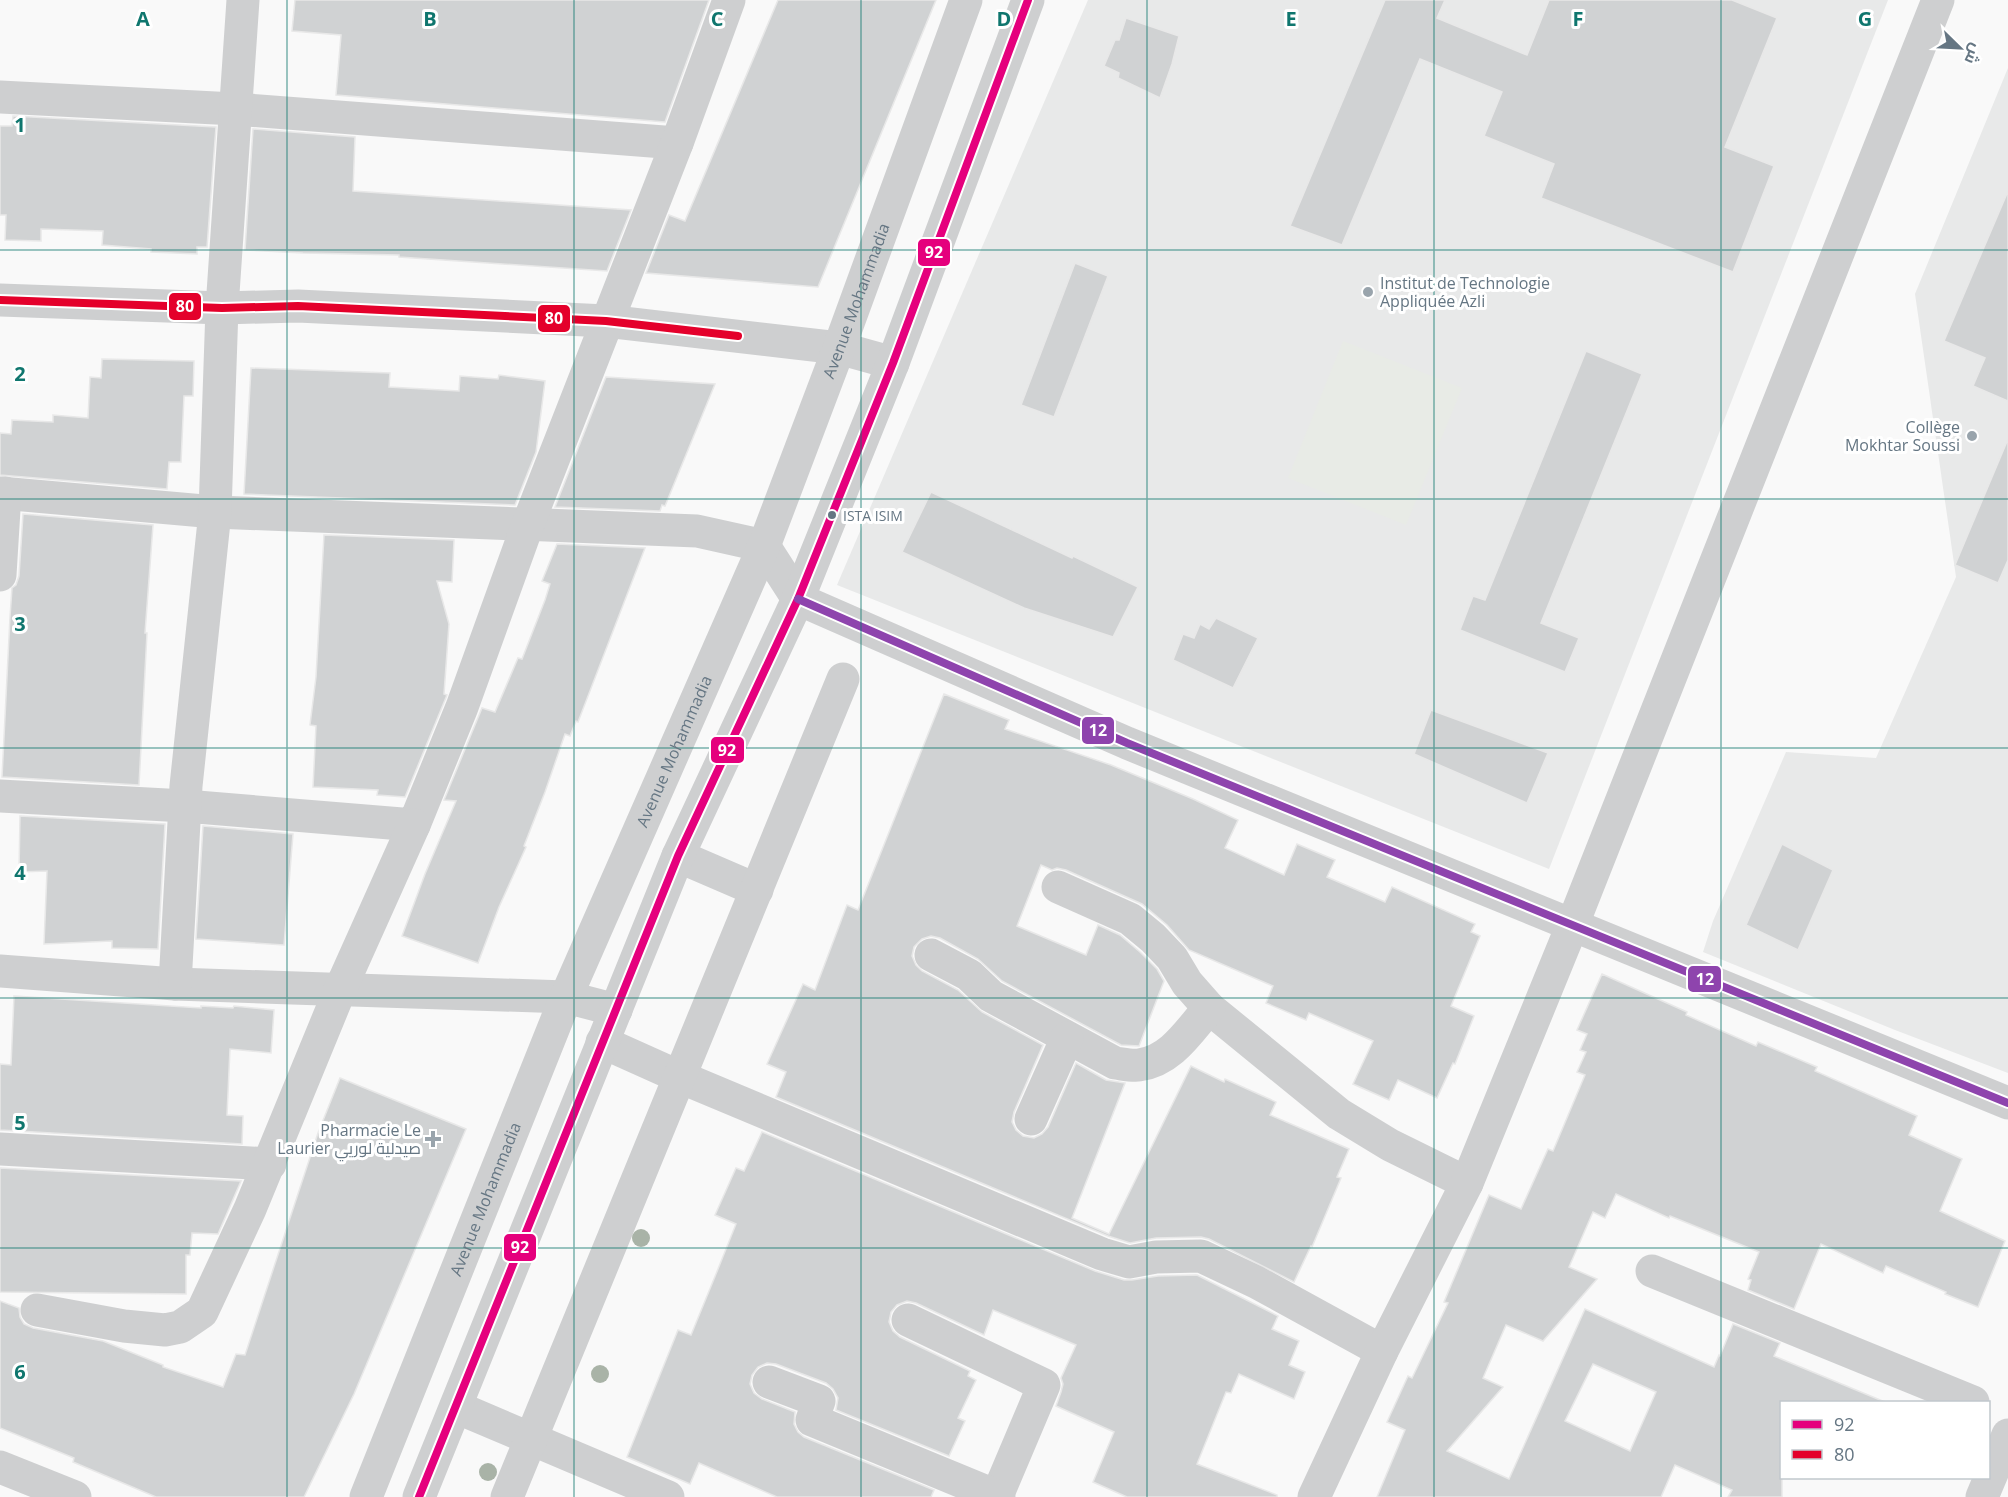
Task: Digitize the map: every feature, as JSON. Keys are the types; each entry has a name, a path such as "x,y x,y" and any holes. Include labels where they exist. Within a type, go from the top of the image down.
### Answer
{"street":[{"path":"175,984 185,806 216,512 222,308 243,0"},
{"path":"37,1310 124,1326 165,1330 180,1327 202,1312 270,1164 340,990 414,825 462,707 528,524 677,143 729,0"},
{"name":"Avenue Mohammadia","path":"366,1497 566,997 764,546 966,0"},
{"path":"419,1497 678,856 798,599 893,363 1028,0"},
{"path":"1314,1497 1382,1351 1467,1183 1572,926 1938,0"},
{"path":"0,97 235,109 677,143"},
{"path":"0,300 222,308 298,306 606,321 839,348 893,363"},
{"path":"0,575 2,493 216,512 697,531 764,546 798,599 1127,743 2008,1103"},
{"path":"507,1497 843,680"},
{"path":"0,796 185,806 414,825"},
{"path":"678,856 757,890"},
{"path":"1058,887 1130,919 1145,931 1172,958 1187,983 1209,1008 1338,1114 1390,1145 1467,1183"},
{"path":"931,955 969,975 991,996 1115,1063 1137,1066 1155,1062 1174,1049 1209,1008"},
{"path":"0,971 175,984 566,997 616,1010"},
{"path":"1031,1119 1067,1038"},
{"path":"602,1042 1102,1254 1129,1262 1156,1257 1201,1256 1256,1282 1382,1351"},
{"path":"0,1149 270,1164"},
{"path":"1652,1271 1971,1401"},
{"path":"769,1382 819,1401 812,1420 998,1497 1044,1385 908,1320"},
{"path":"456,1407 668,1497"},
{"path":"1990,1409 2008,1417"},
{"path":"1990,1478 2008,1435"},
{"path":"0,1467 75,1497"},
{"path":"1982,1497 1990,1479"}],"shaded area":[{"name":"Institut de Technologie Appliquée Azli","path":"1088,0 1888,0 1549,869 837,585"},
{"name":"Collège Mokhtar Soussi","path":"2008,68 2008,1073 1703,952 1713,921 1786,752 1876,758 1956,577 1915,294"},
{"path":"1343,341 1462,388 1406,525 1288,478"}],"building":[{"path":"295,0 709,0 665,122 336,95 341,35 292,31"},
{"path":"778,0 936,0 818,287 646,273 669,215 685,221"},
{"path":"1385,0 1445,0 1437,18 1527,55 1549,0 1732,0 1777,18 1725,147 1774,166 1733,272 1541,198 1554,164 1484,136 1502,92 1420,59 1342,245 1290,226"},
{"path":"1126,18 1179,36 1160,98 1118,78 1119,73 1104,66 1115,40 1119,40"},
{"path":"13,116 216,127 207,247 197,247 197,254 151,252 151,249 102,245 103,231 41,229 41,241 5,240 6,215 0,215 0,126 12,126"},
{"path":"253,129 355,137 353,191 631,210 607,271 399,257 399,255 245,250"},
{"path":"2008,191 2008,401 1973,386 1985,358 1944,341"},
{"path":"1075,263 1108,276 1054,417 1021,405"},
{"path":"1586,351 1642,374 1541,623 1579,638 1565,672 1460,630 1473,596 1485,600"},
{"path":"102,359 194,361 193,396 184,396 181,462 169,462 167,489 0,475 0,433 11,434 12,420 53,422 53,415 88,418 90,377 101,378"},
{"path":"251,368 390,373 389,387 459,391 460,376 498,379 499,375 545,381 536,452 515,505 244,494"},
{"path":"606,377 715,384 665,506 662,505 660,511 555,507"},
{"path":"2008,439 2008,560 1998,583 1955,565"},
{"path":"931,492 1138,587 1113,637 1024,608 902,552"},
{"path":"23,514 153,525 145,633 147,633 139,785 2,777 12,588 16,585 19,576"},
{"path":"324,535 454,540 452,582 437,581 449,624 444,694 447,695 405,797 377,795 378,790 313,787 316,726 310,725 316,677"},
{"path":"557,544 645,548 578,722 576,721 570,736 565,734 524,846 526,847 499,907 478,963 402,936 456,801 444,800 482,708 495,712 518,658 522,659 550,584 542,581"},
{"path":"1216,618 1258,638 1233,688 1173,660 1183,634 1194,638 1200,624 1209,629"},
{"path":"944,694 1009,720 1005,729 1111,765 1238,820 1225,848 1284,875 1297,844 1335,860 1327,877 1385,902 1392,887 1475,924 1471,932 1480,936 1451,1006 1474,1016 1455,1064 1453,1063 1437,1098 1398,1080 1389,1100 1353,1084 1373,1041 1309,1013 1306,1020 1266,1003 1273,986 1189,950 1167,925 1142,904 1066,870 1057,868 1052,870 1041,865 1017,926 1086,955 1098,925 1120,935 1140,952 1157,969 1164,981 1139,1046 1121,1045 1002,981 978,959 940,938 931,936 922,939 914,947 912,956 922,971 958,990 982,1012 1043,1045 1014,1112 1012,1122 1023,1136 1034,1138 1048,1127 1076,1063 1106,1080 1125,1083 1072,1218 1109,1234 1191,1066 1224,1082 1225,1079 1276,1102 1270,1115 1349,1149 1337,1177 1341,1178 1312,1247 1294,1282 1201,1237 1156,1238 1130,1243 1108,1236 776,1097 786,1072 767,1064 803,984 815,990 847,905 858,910"},
{"path":"1431,710 1548,753 1527,803 1414,754"},
{"path":"20,816 165,824 158,949 112,948 112,941 44,944 47,871 19,872"},
{"path":"203,826 293,834 284,945 196,939"},
{"path":"1782,844 1833,870 1798,950 1746,925"},
{"path":"1602,974 1756,1046 1758,1042 1817,1067 1815,1071 1917,1116 1909,1135 1962,1159 1940,1211 2005,1241 1978,1307 1886,1266 1883,1273 1821,1244 1794,1309 1748,1290 1751,1280 1748,1279 1759,1252 1670,1216 1669,1218 1616,1194 1605,1218 1593,1212 1569,1267 1597,1279 1543,1341 1506,1325 1483,1378 1503,1387 1447,1451 1509,1479 1585,1309 1714,1367 1733,1324 1780,1343 1774,1356 1883,1401 1780,1401 1782,1497 1728,1497 1732,1490 1675,1465 1661,1497 1377,1497 1405,1430 1387,1422 1408,1376 1412,1378 1448,1303 1444,1302 1489,1195 1521,1209 1548,1149 1553,1151 1585,1075 1577,1072 1586,1052 1580,1050 1587,1034 1577,1030","holes":["1593,1364 1656,1392 1630,1451 1565,1421"]},
{"path":"14,996 201,1008 201,1006 233,1008 234,1006 274,1010 271,1053 230,1049 227,1115 243,1116 242,1144 0,1130 0,1064 11,1065"},
{"path":"340,1078 466,1129 354,1394 304,1497 156,1497 73,1462 74,1458 0,1428 0,1301 19,1308 24,1324 33,1328 103,1341 163,1365 163,1367 223,1387 236,1354 245,1355 318,1133"},
{"path":"762,1132 1095,1271 1124,1280 1197,1275 1278,1316 1272,1329 1299,1341 1289,1365 1305,1372 1294,1399 1239,1374 1231,1393 1226,1392 1197,1464 1277,1495 1277,1497 1127,1497 1093,1482 1114,1432 1056,1406 1063,1384 1061,1378 1076,1345 993,1310 984,1335 916,1303 907,1301 897,1305 891,1312 889,1322 893,1331 900,1337 970,1371 968,1376 976,1380 958,1418 965,1421 949,1456 836,1410 838,1398 826,1383 776,1364 767,1363 758,1367 752,1375 750,1384 754,1393 762,1399 795,1412 794,1424 804,1437 934,1490 931,1497 777,1497 699,1463 690,1484 627,1457 678,1330 691,1335 736,1224 715,1215 736,1168 744,1171"},
{"path":"0,1168 241,1181 218,1234 192,1233 190,1255 186,1255 186,1294 0,1292"}],"transit line":[{"name":"92","path":"419,1497 678,856 798,599 893,363 1028,0"},
{"name":"80","path":"0,300 222,308 298,306 606,321 738,336"},
{"name":"12","path":"798,599 1127,743 2008,1103"}],"place":[{"name":"Institut de Technologie Appliquée Azli","path":"1368,292"},
{"name":"Collège Mokhtar Soussi","path":"1972,436"},
{"name":"ISTA ISIM","path":"832,515"},
{"name":"Pharmacie Le Laurier صيدلية لوريي","path":"433,1139"}]}
